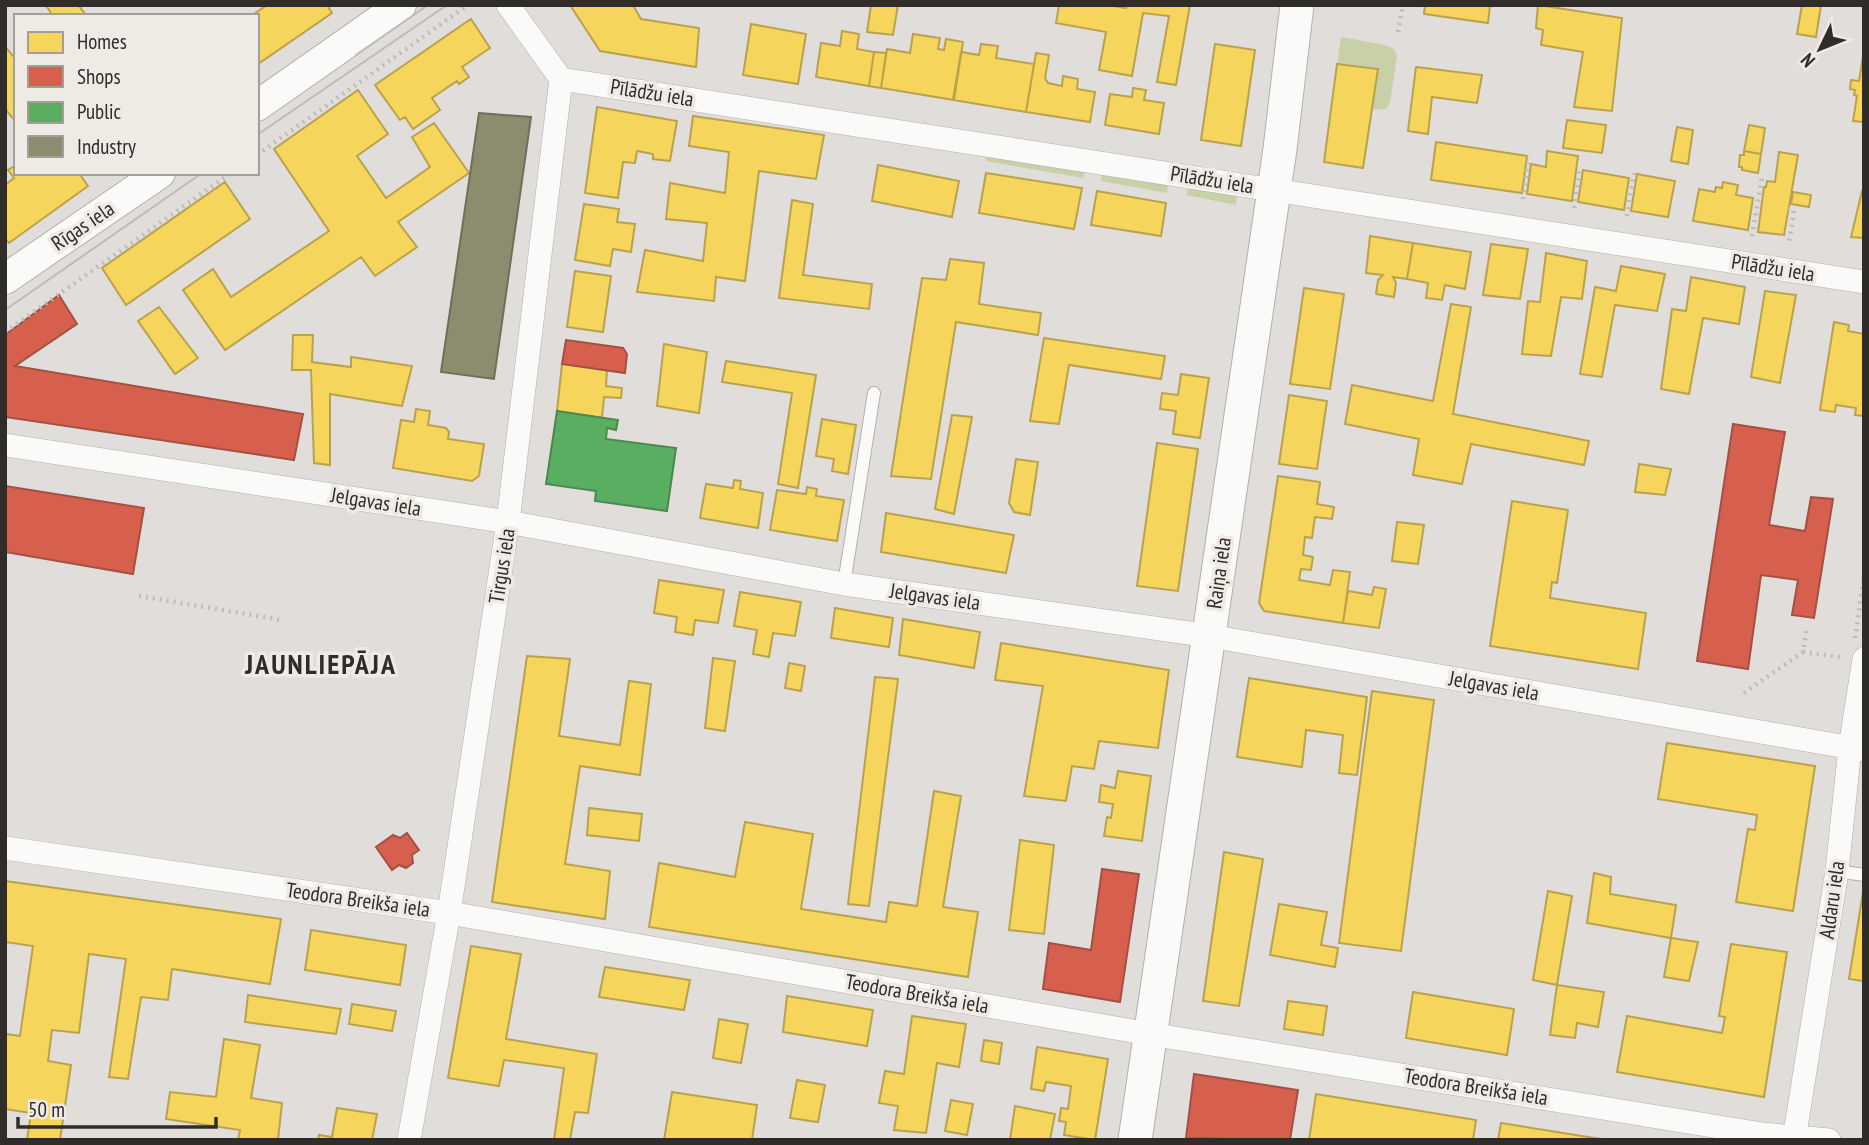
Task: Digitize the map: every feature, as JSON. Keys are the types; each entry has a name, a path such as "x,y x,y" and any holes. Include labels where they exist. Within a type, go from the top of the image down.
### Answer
{"main road":[{"name":"Raiņa iela","path":"1135,1140 1280,149 1297,5"}],"street":[{"path":"259,105 401,5"},
{"path":"508,5 561,79"},
{"name":"Pīlādžu iela","path":"561,79 1864,282"},
{"name":"Tirgus iela","path":"409,1140 449,914 508,522 561,79"},
{"name":"Rīgas iela","path":"5,279 157,175"},
{"name":"Jelgavas iela","path":"5,445 508,522 845,584 1210,636 1857,748"},
{"name":"Aldaru iela","path":"1795,1138 1857,748 1858,658"},
{"name":"Teodora Breikša iela","path":"5,848 449,914 1150,1034 1762,1134 1829,1140"}],"lane":[{"path":"845,584 874,393"},
{"path":"1837,872 1864,875"}],"path":[{"path":"259,154 468,5"},
{"path":"1398,32 1403,5"},
{"path":"1523,199 1530,157"},
{"path":"1574,208 1580,169"},
{"path":"1627,216 1634,173"},
{"path":"5,332 228,175"},
{"path":"1752,236 1762,177"},
{"path":"1788,209 1794,210 1790,242"},
{"path":"139,596 282,620"},
{"path":"1803,652 1807,628"},
{"path":"1744,693 1803,652 1858,658"}],"green space":[{"path":"1341,37 1394,49 1397,55 1390,103 1386,109 1370,110 1377,69 1337,64"},
{"path":"987,152 1085,170 1083,178 986,161"},
{"path":"1102,171 1168,183 1167,193 1101,181"},
{"path":"1188,185 1237,194 1236,205 1187,195"}],"building: Homes":[{"path":"78,5 85,14 52,14 47,7"},
{"path":"262,5 327,5 332,13 259,63 259,14 254,14 264,7"},
{"path":"570,5 633,5 641,19 699,28 696,67 600,51"},
{"path":"871,5 898,5 893,35 867,32"},
{"path":"1059,5 1108,5 1126,8 1127,5 1190,5 1176,85 1157,82 1169,16 1143,13 1132,76 1099,70 1106,32 1056,23"},
{"path":"1425,5 1490,5 1488,23 1424,14"},
{"path":"1538,5 1622,18 1612,111 1574,107 1583,52 1541,45 1543,30 1536,28"},
{"path":"1802,5 1821,5 1816,37 1797,34"},
{"path":"471,19 490,48 462,67 469,77 459,84 457,81 432,98 440,110 413,129 405,117 400,120 375,85"},
{"path":"751,24 806,34 798,84 743,75"},
{"path":"842,31 859,34 857,49 874,52 869,86 816,77 821,43 840,46"},
{"path":"913,34 940,38 938,49 944,50 946,39 963,42 954,100 881,88 887,49 910,53"},
{"path":"981,44 998,46 996,58 1034,64 1026,112 953,100 961,52 979,55"},
{"path":"1215,44 1255,50 1241,146 1201,140"},
{"path":"5,46 14,57 14,120 5,109"},
{"path":"1864,50 1864,122 1853,121 1857,96 1854,95 1855,90 1850,89 1851,80 1859,81"},
{"path":"874,52 886,53 881,88 869,86"},
{"path":"1036,53 1049,55 1045,78 1048,83 1062,86 1063,76 1078,79 1077,89 1095,92 1090,122 1026,112"},
{"path":"1337,64 1378,69 1363,168 1324,162"},
{"path":"1416,67 1482,75 1477,103 1432,97 1428,134 1408,131"},
{"path":"1133,88 1146,90 1144,100 1164,103 1159,134 1105,125 1110,94 1132,97"},
{"path":"358,90 388,134 357,156 386,198 430,167 412,137 434,123 469,173 398,222 417,247 375,276 361,257 225,350 183,290 213,269 231,297 329,231 274,149"},
{"path":"597,107 677,121 670,161 653,159 653,154 637,151 635,163 623,162 618,198 585,193"},
{"path":"693,116 824,135 816,179 759,171 745,281 716,277 714,301 637,292 645,250 703,261 707,223 666,219 670,183 725,193 729,152 689,146"},
{"path":"1567,120 1606,125 1602,153 1563,148"},
{"path":"1749,125 1765,128 1761,154 1744,151"},
{"path":"1677,127 1693,130 1688,164 1671,161"},
{"path":"1436,142 1527,156 1522,193 1431,180"},
{"path":"1547,151 1578,156 1572,201 1527,194 1531,164 1546,167"},
{"path":"1744,151 1761,154 1758,173 1739,167 1740,155 1744,155"},
{"path":"1779,152 1798,155 1784,235 1758,232 1764,187 1767,181 1775,182"},
{"path":"878,165 959,181 952,217 872,201"},
{"path":"14,166 14,175 80,175 88,186 9,243 5,238 5,185 14,178 8,170"},
{"path":"1583,170 1629,178 1624,210 1578,202"},
{"path":"986,173 1082,188 1074,229 979,213"},
{"path":"1637,174 1675,181 1668,217 1631,211"},
{"path":"225,182 250,219 126,305 102,268"},
{"path":"1723,182 1738,185 1736,195 1753,198 1748,230 1693,221 1699,189 1715,192 1716,187 1722,188"},
{"path":"1097,191 1166,203 1161,236 1091,225"},
{"path":"1862,191 1864,238 1851,237"},
{"path":"1793,192 1811,195 1809,207 1791,204"},
{"path":"792,200 813,204 803,275 872,284 869,309 779,298"},
{"path":"584,204 619,209 617,222 635,224 631,252 613,249 610,266 575,260"},
{"path":"1370,236 1413,243 1407,279 1393,277 1396,283 1394,297 1376,294 1378,280 1383,275 1366,273"},
{"path":"1413,243 1471,252 1465,289 1445,285 1442,300 1426,298 1428,283 1407,279"},
{"path":"1491,244 1528,249 1520,299 1483,295"},
{"path":"1546,253 1587,261 1582,299 1561,297 1551,356 1522,354 1528,301 1540,302"},
{"path":"950,259 984,263 979,304 1041,313 1038,335 956,322 931,479 891,476 922,278 946,280"},
{"path":"1621,266 1665,274 1657,311 1615,305 1602,377 1580,374 1595,287 1616,291"},
{"path":"575,271 611,276 603,332 567,327"},
{"path":"1691,277 1745,287 1739,324 1703,318 1689,394 1661,389 1672,309 1686,311"},
{"path":"1304,288 1344,294 1330,389 1290,384"},
{"path":"1765,291 1796,295 1780,383 1751,377"},
{"path":"1451,304 1471,307 1453,414 1589,441 1584,465 1471,444 1462,484 1413,475 1419,439 1345,424 1352,385 1433,401"},
{"path":"159,307 198,358 175,374 138,321"},
{"path":"1834,322 1849,325 1848,331 1864,334 1864,416 1855,415 1856,408 1836,405 1835,412 1820,410"},
{"path":"293,335 313,335 312,362 351,367 351,357 412,366 402,406 330,394 330,465 314,463 311,370 292,370"},
{"path":"1044,338 1165,356 1161,379 1069,365 1059,424 1030,421"},
{"path":"664,344 707,352 699,413 657,406"},
{"path":"726,361 816,375 798,488 778,484 792,393 722,382"},
{"path":"562,364 607,370 606,386 622,388 621,398 604,397 602,418 557,411"},
{"path":"1181,374 1209,378 1200,438 1173,434 1176,411 1160,409 1162,393 1178,395"},
{"path":"1289,395 1327,401 1317,469 1279,464"},
{"path":"416,409 430,411 428,425 446,428 449,432 448,439 484,444 479,476 472,481 393,468 401,420 414,422"},
{"path":"952,415 972,417 954,514 935,509"},
{"path":"822,419 856,425 848,474 832,471 834,459 816,456"},
{"path":"1157,443 1198,449 1178,591 1137,586"},
{"path":"1016,459 1038,462 1030,515 1014,512 1009,503"},
{"path":"1639,464 1671,469 1665,495 1635,492"},
{"path":"1278,476 1320,482 1317,504 1334,507 1332,519 1315,517 1312,538 1305,537 1303,555 1313,557 1311,570 1301,569 1299,580 1330,585 1333,570 1350,572 1343,623 1264,611 1259,603"},
{"path":"734,480 741,481 740,489 763,493 758,528 700,518 706,484 733,488"},
{"path":"807,487 817,489 816,496 844,500 837,541 770,530 777,490 806,494"},
{"path":"1512,501 1568,510 1557,583 1552,582 1550,598 1646,613 1638,669 1490,646"},
{"path":"886,513 1014,535 1006,573 881,552"},
{"path":"1397,522 1424,525 1418,564 1392,561"},
{"path":"659,580 724,590 718,623 695,620 693,635 675,632 677,617 654,613"},
{"path":"1374,587 1386,589 1379,628 1343,623 1348,591 1372,595"},
{"path":"740,592 801,602 795,636 773,633 769,657 753,654 757,630 734,626"},
{"path":"835,608 893,618 889,647 831,638"},
{"path":"903,619 980,632 974,668 899,655"},
{"path":"1001,643 1169,670 1158,748 1099,741 1094,769 1072,766 1066,801 1024,796 1043,686 995,680"},
{"path":"527,656 570,659 559,736 620,745 629,681 651,684 640,775 580,766 565,864 610,871 605,919 492,902"},
{"path":"713,658 735,661 725,731 705,728"},
{"path":"789,663 805,666 801,691 785,688"},
{"path":"875,677 898,679 869,906 848,904"},
{"path":"1249,678 1367,697 1357,775 1339,773 1343,735 1306,730 1302,767 1237,757"},
{"path":"1372,691 1434,700 1401,951 1339,943"},
{"path":"1667,743 1815,766 1793,911 1736,902 1748,829 1755,830 1757,815 1658,799"},
{"path":"1118,771 1151,776 1142,841 1104,836 1107,817 1111,818 1113,804 1099,802 1101,785 1115,788"},
{"path":"934,791 961,796 943,907 978,912 968,977 649,927 659,863 735,877 745,822 813,834 801,909 886,922 889,902 917,906"},
{"path":"589,808 642,814 639,841 587,835"},
{"path":"1020,840 1054,845 1044,934 1009,930"},
{"path":"1224,852 1263,859 1239,1006 1203,1001"},
{"path":"1594,873 1611,877 1610,894 1676,905 1671,938 1587,923"},
{"path":"5,881 281,919 270,984 172,969 168,1000 141,997 128,1079 109,1077 126,959 89,954 79,1033 52,1030 48,1061 71,1065 60,1140 27,1140 31,1113 5,1109 5,1034 20,1036 33,946 5,942"},
{"path":"1548,891 1572,896 1557,985 1533,980"},
{"path":"1864,892 1863,981 1849,979"},
{"path":"1279,904 1327,912 1321,945 1338,948 1335,967 1270,955"},
{"path":"311,930 406,945 400,985 305,970"},
{"path":"1671,938 1698,942 1689,981 1664,977"},
{"path":"1731,944 1787,952 1764,1097 1617,1072 1627,1016 1722,1033 1725,1017 1719,1016"},
{"path":"471,946 521,954 506,1039 597,1054 588,1113 575,1112 570,1140 554,1140 564,1068 504,1060 499,1086 448,1078"},
{"path":"605,967 690,980 684,1010 599,997"},
{"path":"1557,985 1604,992 1598,1027 1577,1023 1575,1038 1550,1035"},
{"path":"1413,992 1514,1009 1507,1055 1406,1038"},
{"path":"248,995 341,1009 336,1034 245,1022"},
{"path":"787,996 873,1010 867,1046 783,1032"},
{"path":"1288,1001 1327,1006 1323,1035 1284,1029"},
{"path":"352,1004 396,1011 392,1031 349,1024"},
{"path":"912,1016 966,1024 959,1067 937,1063 926,1133 894,1130 898,1106 879,1103 885,1071 904,1074"},
{"path":"719,1019 748,1024 741,1063 713,1058"},
{"path":"224,1039 260,1045 251,1098 282,1103 278,1140 238,1140 240,1130 166,1119 170,1092 216,1097"},
{"path":"984,1040 1002,1043 999,1064 981,1061"},
{"path":"1037,1047 1108,1059 1095,1140 1064,1135 1066,1122 1059,1121 1061,1108 1068,1109 1071,1086 1046,1082 1044,1091 1031,1089"},
{"path":"797,1080 825,1085 818,1122 790,1118"},
{"path":"672,1092 757,1105 752,1140 664,1140"},
{"path":"1316,1094 1476,1120 1473,1140 1309,1140"},
{"path":"951,1100 973,1104 967,1135 945,1131"},
{"path":"1015,1106 1055,1114 1050,1140 1010,1140"},
{"path":"337,1108 377,1114 372,1140 318,1140 319,1135 332,1137"},
{"path":"1501,1123 1607,1140 1498,1140"}],"building: Shops":[{"path":"59,295 77,324 15,366 303,414 294,460 5,417 5,335"},
{"path":"566,340 623,348 627,354 625,373 562,364"},
{"path":"1733,424 1785,432 1769,525 1805,531 1811,497 1833,499 1814,618 1792,615 1798,580 1761,575 1748,669 1697,661"},
{"path":"5,486 144,508 133,574 5,552"},
{"path":"407,833 419,850 412,855 413,863 406,868 399,865 392,870 376,847 393,835 400,838"},
{"path":"1102,869 1139,874 1120,1002 1043,989 1049,943 1091,950"},
{"path":"1194,1074 1298,1090 1290,1140 1186,1138"}],"building: Public":[{"path":"557,411 618,420 616,430 607,428 606,439 676,448 667,511 595,501 596,491 546,484"}],"building: Industry":[{"path":"479,113 531,117 494,379 441,372"}],"tram line":[{"path":"356,55 428,5"},
{"path":"259,134 447,5"},
{"path":"5,310 199,175"}],"district":[{"name":"JAUNLIEPĀJA","path":"321,664"}]}
